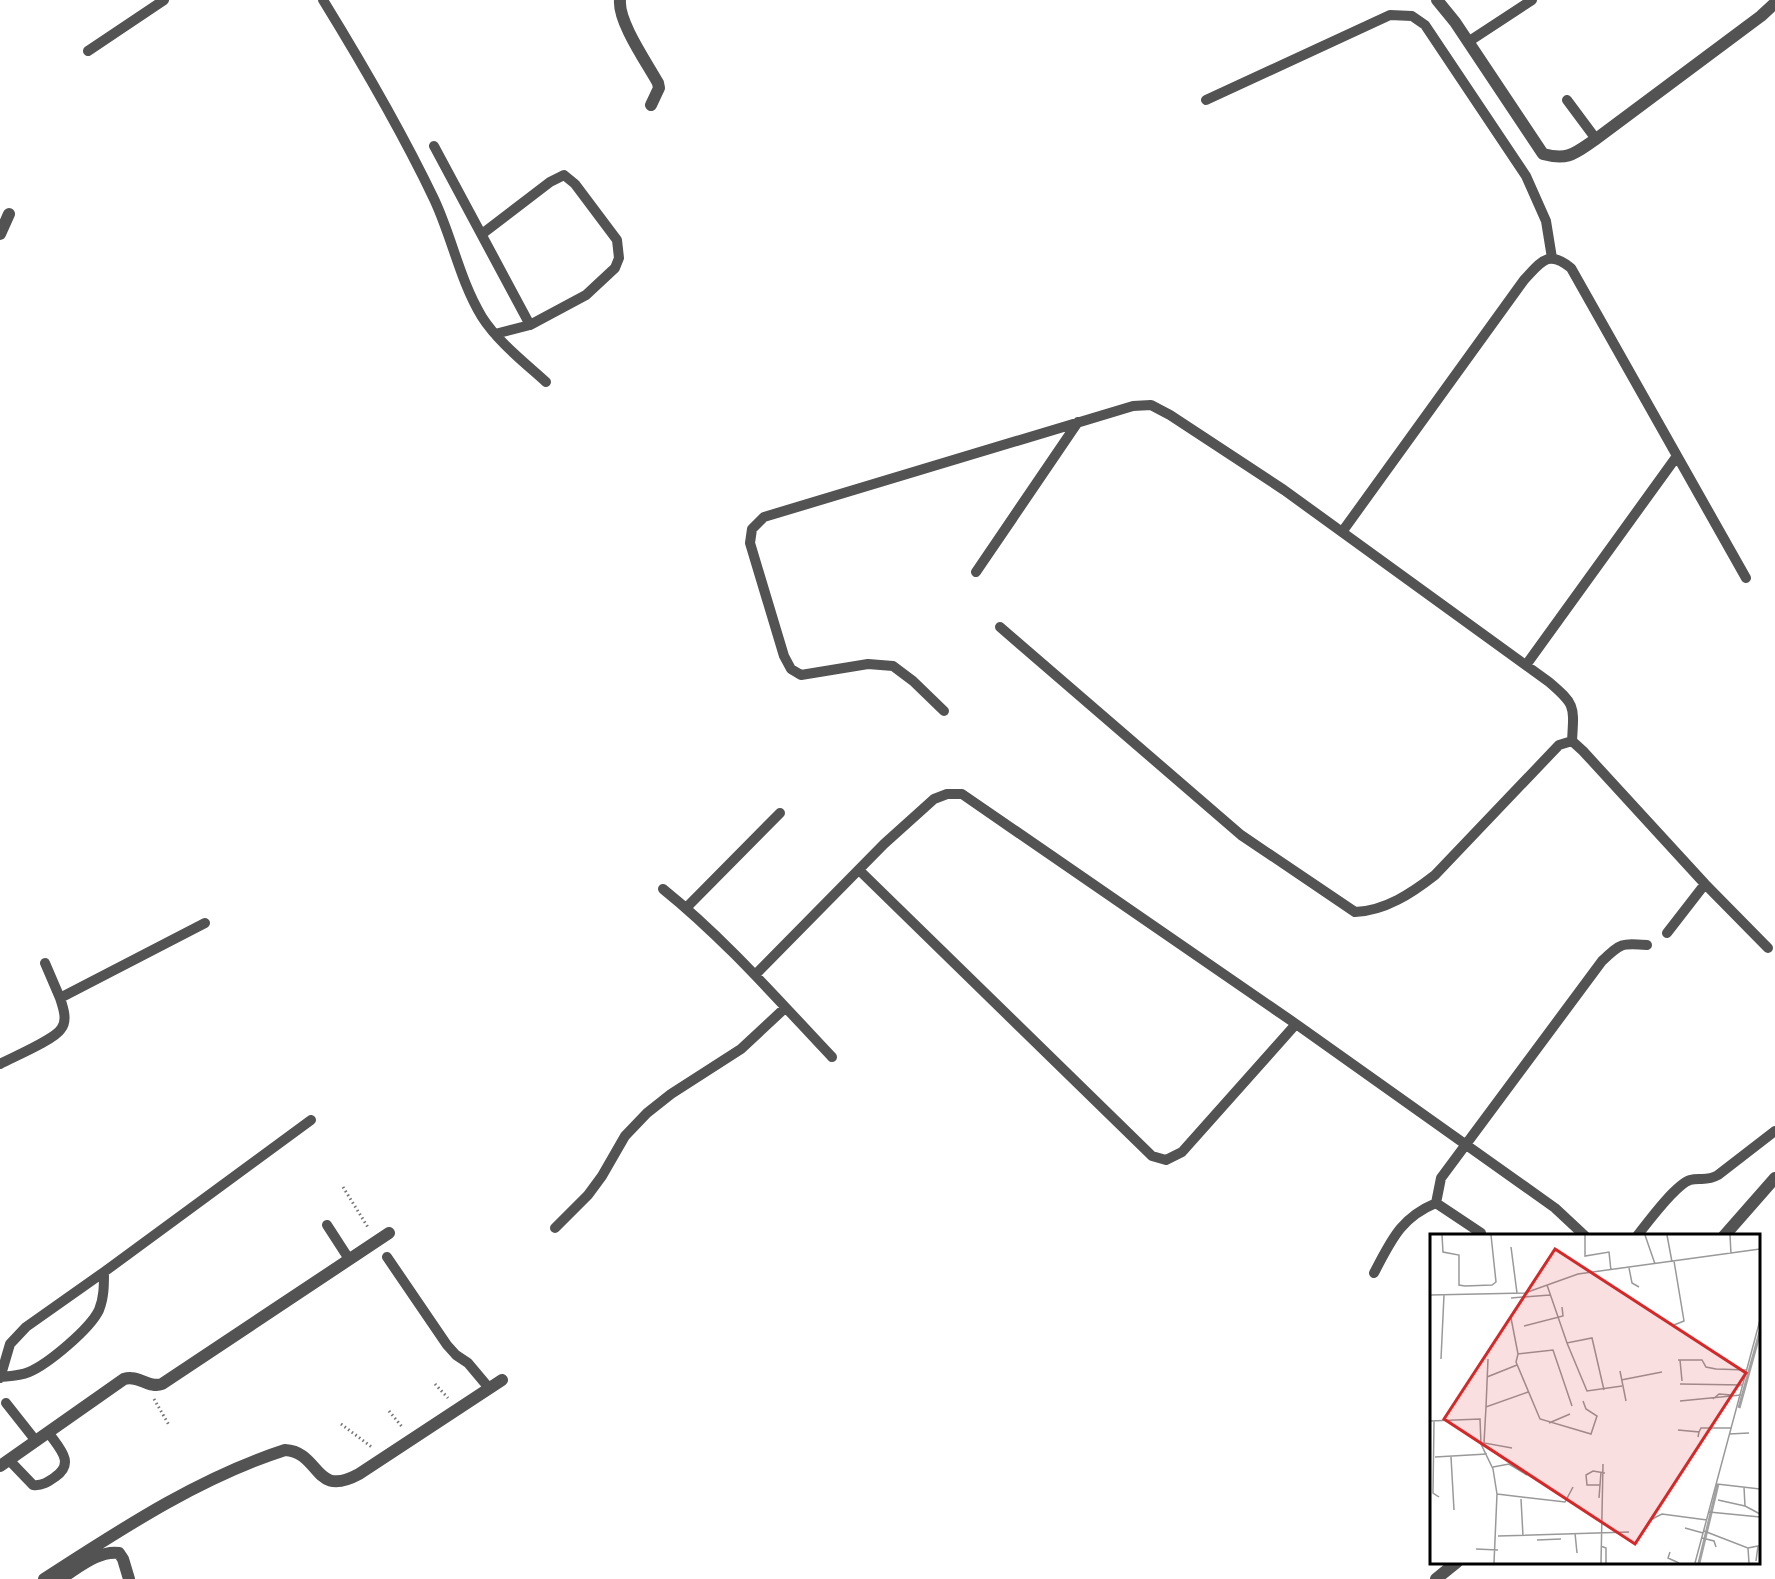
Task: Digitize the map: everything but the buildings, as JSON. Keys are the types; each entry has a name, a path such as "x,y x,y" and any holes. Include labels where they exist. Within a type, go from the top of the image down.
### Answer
{"street":[{"path":"620,0 619,7 627,26 658,83 659,88 651,105"},
{"path":"1437,0 1543,154 1560,158 1575,153 1596,139 1752,23 1775,3"},
{"path":"0,234 9,214"},
{"path":"1726,1234 1775,1178"},
{"path":"4,1463 124,1380 133,1377 156,1386 162,1384 389,1233"},
{"path":"44,1579 133,1522 210,1480 278,1452 285,1450 296,1452 326,1479 334,1483 352,1478 502,1380"},
{"path":"60,1579 96,1557 112,1552 119,1553 123,1559 129,1579"},
{"path":"1436,1579 1456,1564"}],"lane":[{"path":"88,51 165,0"},
{"path":"323,0 368,73 401,133 435,202 472,297 482,316 495,334 546,382"},
{"path":"1468,42 1532,0"},
{"path":"1206,100 1390,15 1412,16 1425,26 1526,176 1546,221 1552,258"},
{"path":"1567,100 1596,139"},
{"path":"434,146 530,325"},
{"path":"482,234 550,182 564,175 575,184 617,240 619,258 615,267 586,295 530,325 495,334"},
{"path":"1342,532 1524,280 1543,260 1561,259 1571,268 1746,578"},
{"path":"944,711 913,681 893,666 868,664 801,675 791,669 784,656 750,543 752,529 765,517 1078,422 1133,406 1150,405 1170,415 1255,471 1566,696 1574,711 1572,741"},
{"path":"976,572 1078,422"},
{"path":"1526,665 1677,456"},
{"path":"1000,627 1241,835 1355,912 1371,912 1416,890 1435,874 1559,745 1572,741"},
{"path":"1572,741 1584,751 1705,884 1768,948"},
{"path":"755,975 859,870 934,799 947,794 962,794 1296,1024 1555,1208 1583,1234"},
{"path":"686,908 780,813"},
{"path":"859,870 1152,1156 1166,1160 1182,1152 1296,1024"},
{"path":"1667,933 1705,884"},
{"path":"663,889 686,908 755,975 832,1057"},
{"path":"60,998 205,923"},
{"path":"1436,1203 1441,1178 1602,962 1624,943 1647,945"},
{"path":"0,1064 62,1029 65,1017 60,998 45,963"},
{"path":"555,1228 588,1195 625,1136 647,1113 671,1094 741,1049 785,1008"},
{"path":"104,1272 103,1296 98,1311 86,1329 32,1371 20,1376 0,1378 10,1344 17,1335 310,1120"},
{"path":"1639,1234 1679,1188 1691,1180 1709,1180 1718,1175 1775,1131"},
{"path":"1436,1203 1480,1233"},
{"path":"1374,1273 1397,1231 1421,1209 1436,1203"},
{"path":"327,1225 349,1259"},
{"path":"387,1257 447,1345 489,1388"},
{"path":"6,1403 36,1441"},
{"path":"4,1463 33,1485 39,1486 54,1478 66,1467 66,1460 48,1432"}],"path":[{"path":"343,1187 377,1240"},
{"path":"144,1381 169,1425"},
{"path":"435,1384 458,1408"},
{"path":"389,1411 412,1438"},
{"path":"341,1424 384,1457"}]}
